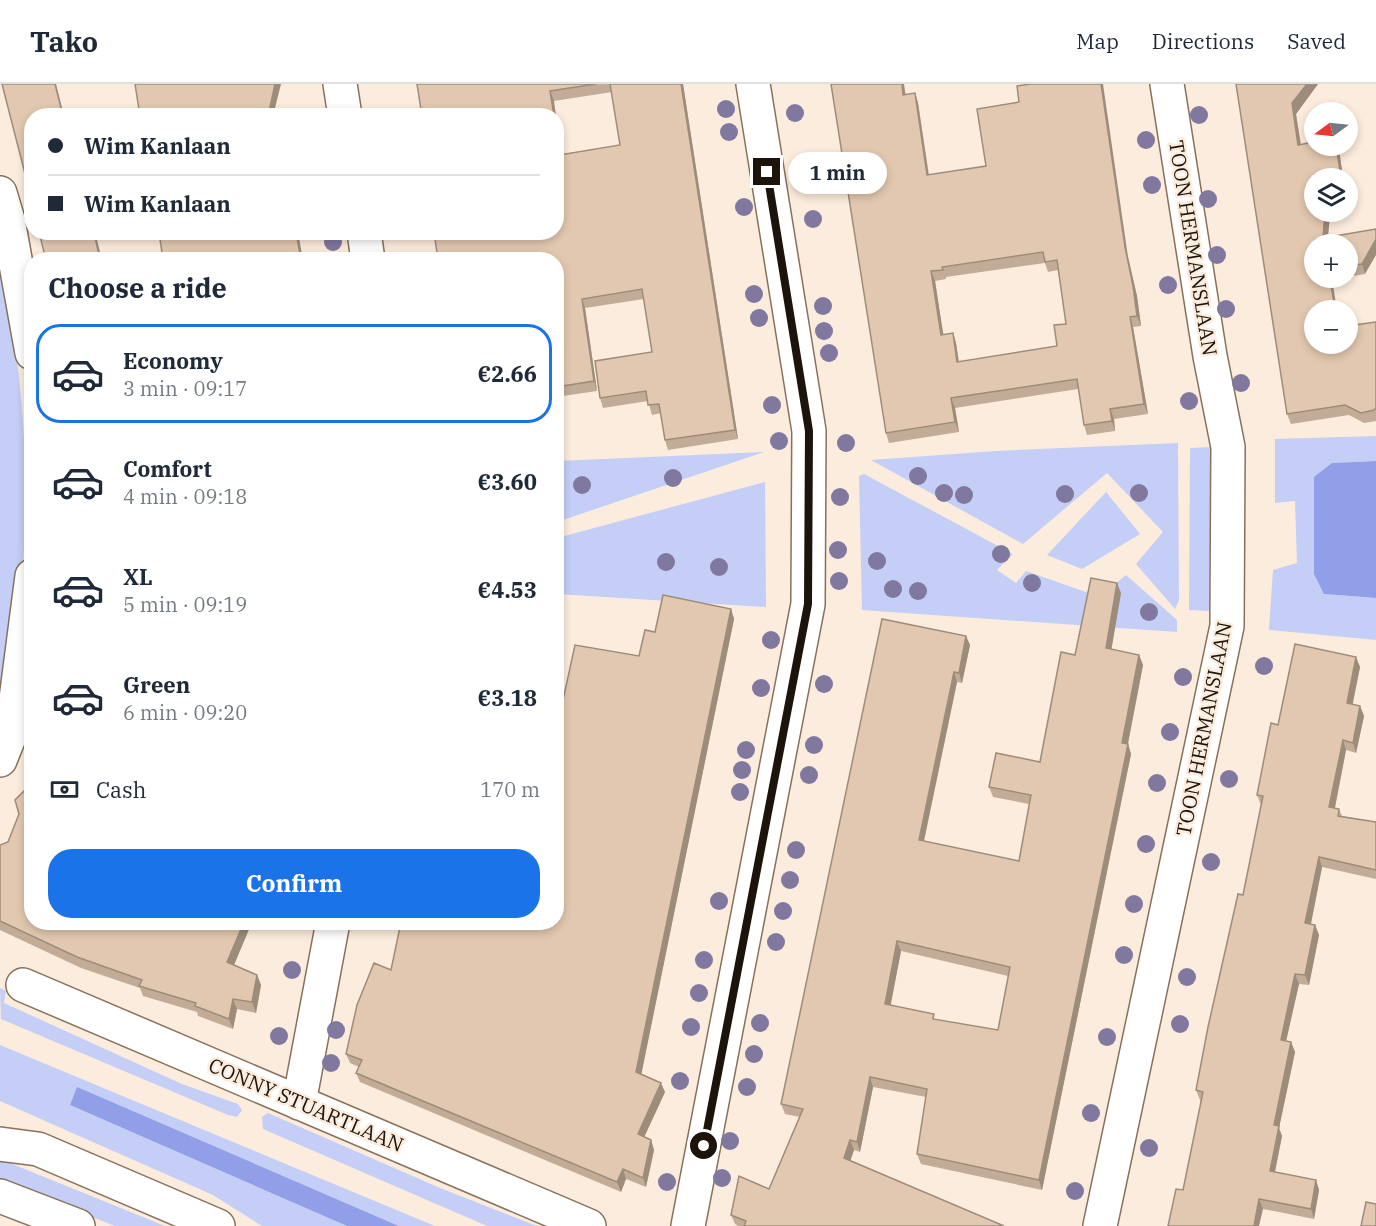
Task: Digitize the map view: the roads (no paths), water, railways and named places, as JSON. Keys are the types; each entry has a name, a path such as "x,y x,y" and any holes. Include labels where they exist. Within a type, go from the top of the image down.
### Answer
{"street":[{"path":"340,84 344,108"},
{"path":"688,1226 808,604 809,431 753,84"},
{"name":"TOON HERMANSLAAN","path":"1100,1226 1227,626 1228,447 1208,345 1167,84"},
{"path":"0,193 8,220 24,309"},
{"path":"0,760 12,730 24,638"},
{"path":"299,1103 331,930"},
{"name":"CONNY STUARTLAAN","path":"23,985 589,1226"},
{"path":"0,1120 28,1138 38,1149"},
{"path":"0,1144 38,1149 218,1226"},
{"path":"0,1196 78,1226"}],"water":[{"path":"1376,461 1376,598 1324,594 1314,574 1314,477 1332,463"},
{"path":"77,1087 399,1226 347,1226 70,1105"}]}
